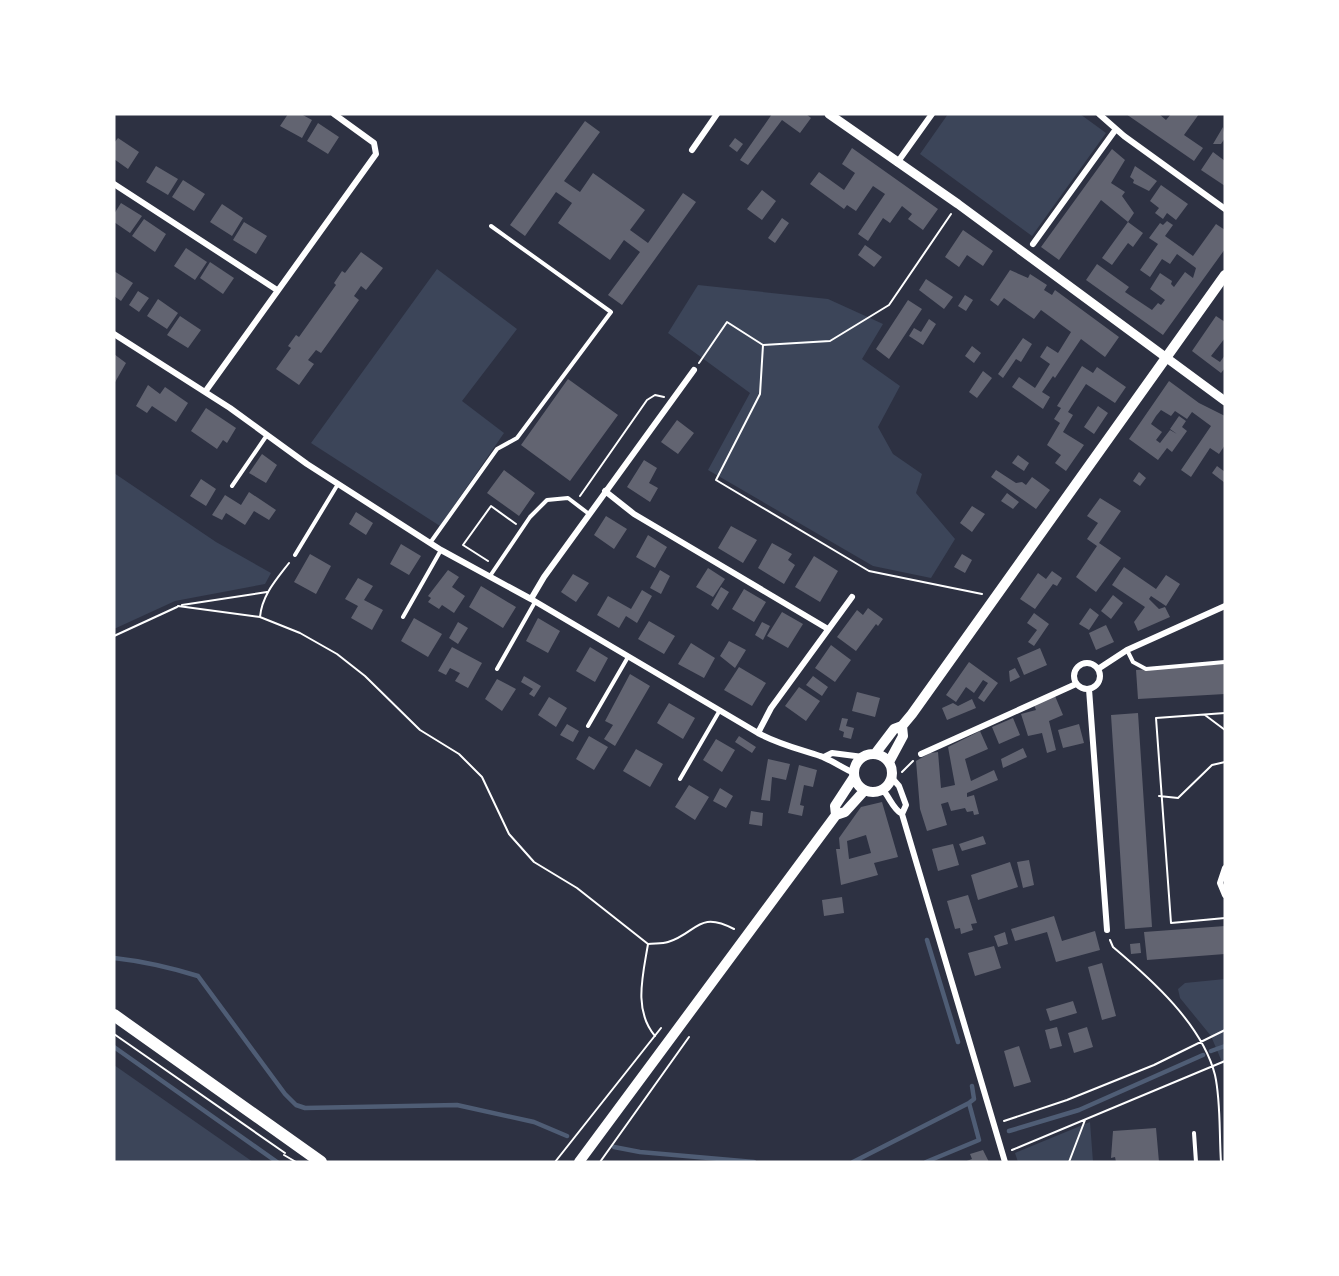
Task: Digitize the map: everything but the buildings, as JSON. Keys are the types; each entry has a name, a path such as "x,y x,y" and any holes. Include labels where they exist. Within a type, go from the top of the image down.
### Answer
{"main road":[{"path":"836,815 835,806 854,775 855,766 863,757 875,754 894,729 902,726 1225,275"},
{"path":"854,775 864,791 874,793 883,790 892,778 889,762 903,736 902,726"},
{"path":"875,754 889,762"},
{"path":"579,1162 836,815 845,812 864,791"},
{"path":"114,1015 321,1162"}],"street":[{"path":"205,392 376,153 374,143 334,114"},
{"path":"692,150 717,114"},
{"path":"829,114 897,164 958,204 1225,401"},
{"path":"897,164 932,114"},
{"path":"1099,114 1225,209"},
{"path":"1033,244 1116,129"},
{"path":"114,184 277,290"},
{"path":"114,334 441,550 533,600 758,733 786,746 824,757 829,763 854,775"},
{"path":"533,600 605,491 694,370"},
{"path":"605,491 634,514 828,628"},
{"path":"758,733 771,708 852,597"},
{"path":"1098,669 1127,650 1225,606"},
{"path":"1091,664 1098,669 1099,681 1089,689 1076,684 1075,672 1080,666 1091,664"},
{"path":"921,754 1076,684"},
{"path":"1089,689 1107,930"},
{"path":"824,757 832,753 863,757"},
{"path":"892,778 899,786 906,806 902,814"},
{"path":"883,790 896,810 902,814 1005,1162"},
{"path":"1225,867 1220,883 1225,895"}],"lane":[{"path":"430,543 497,449 517,438 611,312 491,226"},
{"path":"1025,255 1033,244"},
{"path":"232,486 267,434"},
{"path":"295,555 338,484"},
{"path":"490,577 538,507 547,500 568,498 589,514"},
{"path":"403,617 441,550"},
{"path":"497,669 533,600"},
{"path":"1127,650 1133,662 1146,669 1225,662"},
{"path":"588,726 628,656"},
{"path":"680,779 720,710"},
{"path":"1194,1133 1196,1162"}],"path":[{"path":"694,370 727,322 763,345 830,341 889,305 958,204"},
{"path":"763,345 760,394 716,480 869,571 996,597"},
{"path":"574,503 647,400 655,395 672,400"},
{"path":"496,566 463,545 491,506 522,529"},
{"path":"260,617 261,605 267,592 295,555"},
{"path":"114,636 178,606 267,592"},
{"path":"178,606 260,617 300,633 337,654 365,676 420,730 459,754 482,777 509,834 534,862 577,888 648,944 668,942 700,922 718,923 732,928 747,938"},
{"path":"1225,713 1156,718 1159,796 1170,922 1225,918"},
{"path":"1204,715 1225,730"},
{"path":"902,772 921,754"},
{"path":"1159,796 1178,798 1212,765 1225,762"},
{"path":"1107,930 1113,947 1160,988 1201,1042 1215,1077 1221,1162"},
{"path":"648,944 640,992 645,1021 665,1047"},
{"path":"555,1162 662,1027"},
{"path":"993,1124 1066,1100 1154,1065 1225,1030"},
{"path":"114,1034 296,1162"},
{"path":"600,1162 689,1036"},
{"path":"1002,1153 1225,1061"},
{"path":"1069,1162 1086,1119"},
{"path":"284,1155 292,1142"}],"shaded area":[{"path":"948,114 1080,114 1106,133 1032,236 920,154"},
{"path":"437,269 517,329 462,401 504,433 440,526 311,443"},
{"path":"698,285 828,299 883,324 862,359 900,386 878,427 893,454 922,474 916,493 955,539 931,578 873,566 708,470 750,393 668,333"},
{"path":"114,473 216,542 271,573 265,584 175,601 114,629"},
{"path":"1225,979 1225,1069 1211,1036 1180,998 1178,989 1185,983"},
{"path":"114,1065 253,1162 114,1162"},
{"path":"1090,1122 1093,1162 1018,1162 1015,1153"}],"waterway":[{"path":"927,940 958,1042"},
{"path":"114,958 156,965 198,976 285,1094 296,1105 305,1108 457,1105 534,1122 567,1136"},
{"path":"1211,1051 1225,1046"},
{"path":"114,1047 277,1162"},
{"path":"1009,1131 1079,1110 1203,1055"},
{"path":"969,1103 974,1099 972,1086"},
{"path":"853,1162 969,1103 979,1140 926,1162"},
{"path":"614,1147 640,1152 754,1162"}]}
